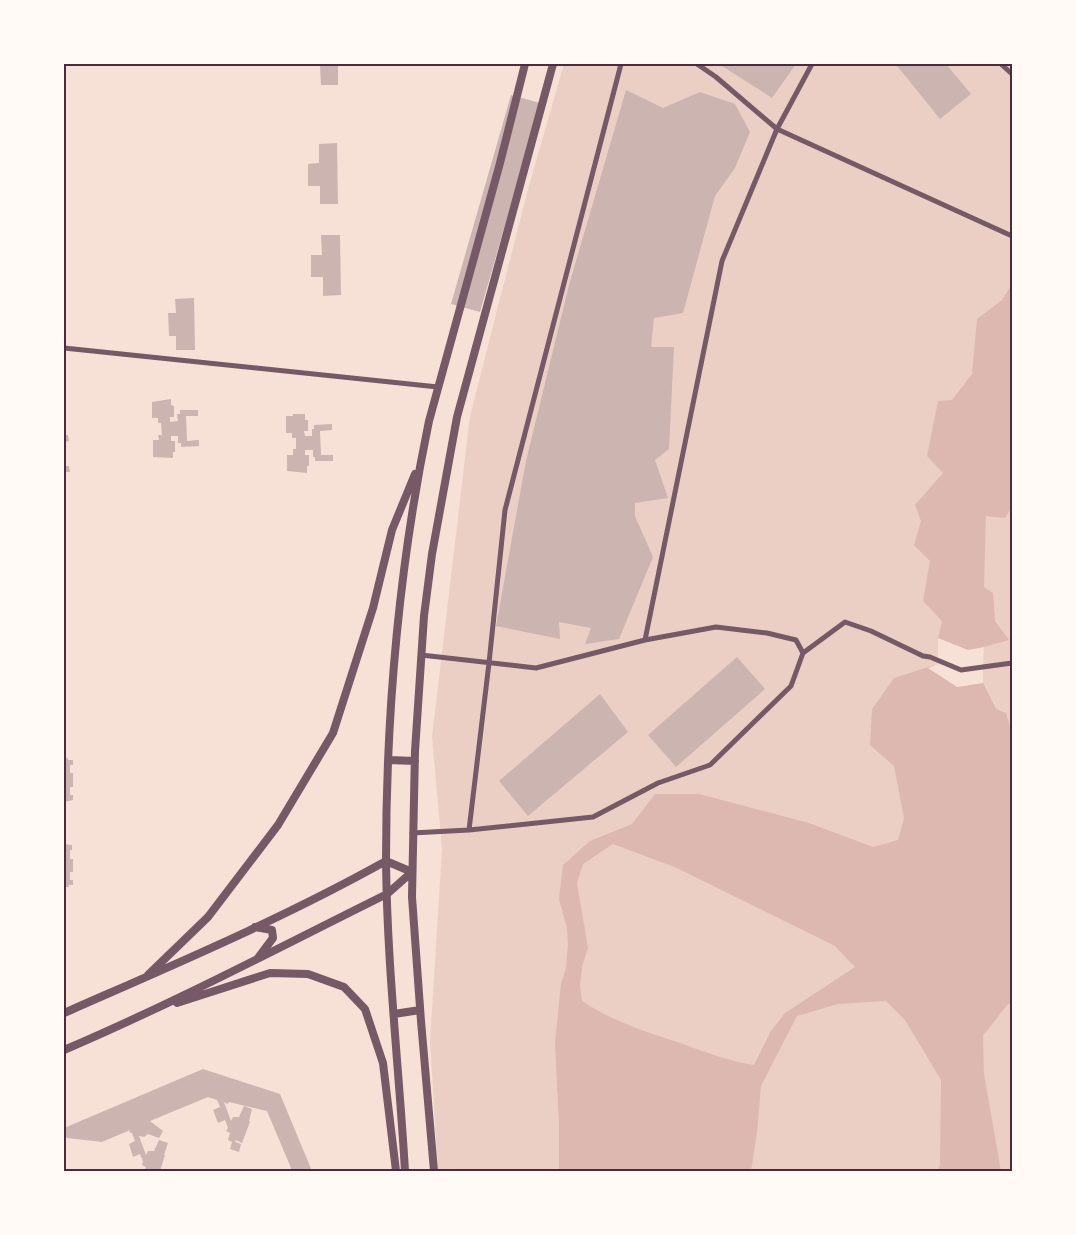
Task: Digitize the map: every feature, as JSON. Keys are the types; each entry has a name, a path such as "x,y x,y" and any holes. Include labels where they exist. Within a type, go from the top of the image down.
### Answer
{"street":[{"path":"405,1171 386,861 389,760 397,632 420,462 438,387 500,163 525,64"},
{"path":"434,1171 420,1010 412,872 415,761 424,616 432,554 457,417 553,64"},
{"path":"469,830 505,510 621,64"},
{"path":"697,64 716,77 778,130 1012,236"},
{"path":"646,640 722,261 778,130 812,64"},
{"path":"1001,64 1012,74"},
{"path":"64,348 438,387"},
{"path":"145,978 208,917 278,825 333,733 373,608 392,530 420,462"},
{"path":"412,833 469,830 593,817 658,783 710,765 790,686 804,653 845,622 871,631 923,656 961,670 1012,663"},
{"path":"421,655 536,668 646,640 716,627 767,633 796,640 804,653"},
{"path":"389,760 415,761"},
{"path":"386,861 412,872"},
{"path":"64,1013 255,927 348,882 386,861"},
{"path":"64,1050 257,960 387,894 412,872"},
{"path":"255,927 272,930 274,938 257,960"},
{"path":"144,1014 270,973 308,974 344,986 365,1009 383,1063 396,1171"},
{"path":"394,1014 420,1010"}],"shaded area":[{"path":"564,64 1012,64 1012,1171 438,1171 430,1041 442,849 432,737 470,416 528,189"},
{"path":"1012,284 1012,507 1005,518 986,516 984,587 993,593 995,621 1009,640 984,647 983,683 996,709 1006,713 1012,733 1012,1002 1007,1005 983,1036 984,1074 1001,1171 937,1171 940,1165 941,1080 905,1020 886,1001 838,1004 797,1016 761,1086 757,1133 751,1171 559,1171 555,1043 561,984 566,968 568,944 567,928 559,899 563,865 590,841 632,824 655,794 699,794 809,823 873,847 898,840 904,818 894,766 870,745 872,709 894,678 938,664 938,638 942,621 923,601 930,561 914,545 921,521 915,505 943,473 927,456 938,401 952,400 972,374 977,319 1002,300","holes":["613,844 677,868 835,946 855,967 785,1013 771,1031 754,1065 717,1056 642,1030 617,1020 582,1001 580,986 582,967 588,948 577,883 583,864"]}],"pier":[{"path":"938,638 968,650 984,647 983,683 957,687 928,668 938,664"}],"building":[{"path":"309,64 338,64 338,85 321,85 320,66 309,66"},
{"path":"719,64 796,64 772,98"},
{"path":"892,64 946,64 971,94 940,119 898,67"},
{"path":"626,90 663,108 700,92 735,104 750,132 735,168 715,196 683,313 654,318 651,347 674,347 669,449 655,460 668,498 635,503 635,516 653,557 619,639 585,644 591,628 559,622 560,639 496,626 526,461 569,285"},
{"path":"511,95 540,103 480,312 451,304"},
{"path":"337,143 338,204 320,204 320,186 308,186 308,164 319,163 319,144"},
{"path":"321,235 340,235 341,295 323,296 323,277 311,277 311,255 322,255"},
{"path":"194,298 195,350 176,350 176,336 169,336 168,313 176,313 175,299"},
{"path":"171,399 171,405 174,406 174,417 170,417 170,422 178,421 177,414 180,414 180,410 198,410 198,416 186,416 187,441 199,440 199,446 181,447 181,443 178,443 178,436 171,436 171,441 175,441 173,458 153,457 153,440 159,440 158,435 162,435 161,423 158,423 158,418 152,418 152,402"},
{"path":"293,414 305,414 305,420 308,420 308,431 304,431 305,436 312,436 314,425 332,424 332,430 320,431 321,455 333,455 333,461 315,461 313,450 305,450 305,455 309,455 307,473 287,471 287,455 293,455 293,449 296,449 296,438 292,438 292,433 286,433 286,416 293,416"},
{"path":"64,435 68,435 69,441 64,442"},
{"path":"64,466 69,466 70,472 64,472"},
{"path":"737,657 765,689 676,767 648,735"},
{"path":"600,694 628,732 528,816 499,781"},
{"path":"68,758 68,760 73,760 73,765 70,765 70,773 73,773 73,787 70,787 70,795 73,795 73,800 64,802 64,759"},
{"path":"64,844 72,845 70,859 73,859 73,872 70,872 70,880 73,880 73,885 69,885 69,887 64,887"},
{"path":"203,1069 280,1094 312,1171 291,1171 267,1111 229,1102 228,1104 224,1102 231,1121 233,1117 239,1117 244,1106 252,1109 250,1122 242,1143 236,1140 235,1142 241,1144 239,1152 230,1149 232,1142 228,1140 230,1133 226,1131 228,1128 225,1120 218,1123 213,1110 220,1107 217,1100 208,1097 150,1121 163,1131 159,1138 148,1134 144,1137 139,1136 146,1155 148,1151 154,1151 159,1140 168,1143 160,1171 144,1171 146,1167 142,1165 143,1161 140,1154 133,1157 129,1144 135,1141 132,1133 129,1132 130,1130 102,1142 67,1138 64,1133 64,1128"}]}
